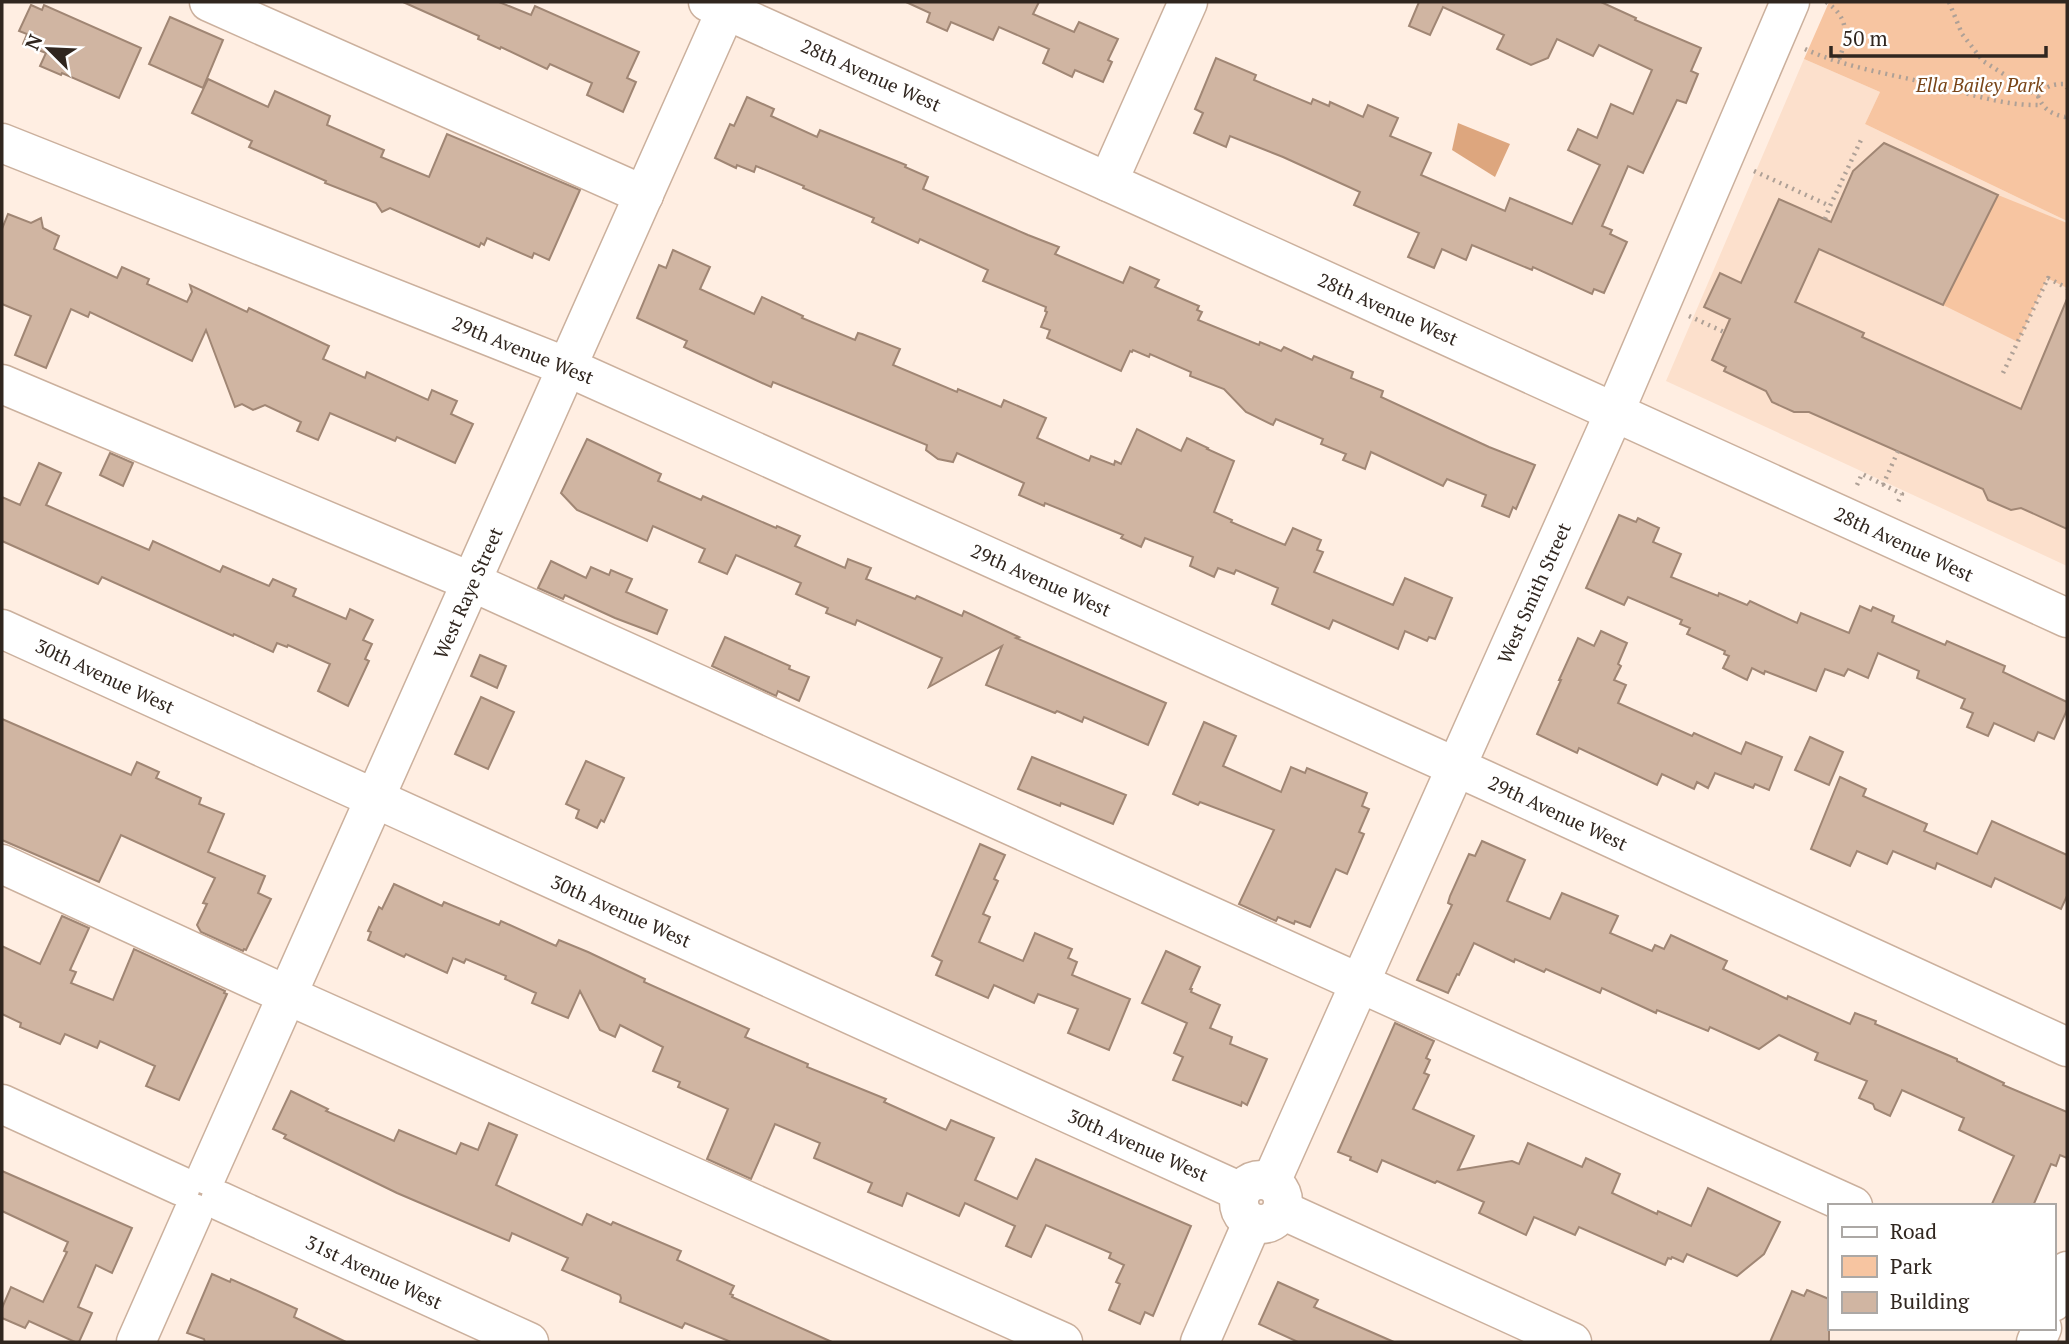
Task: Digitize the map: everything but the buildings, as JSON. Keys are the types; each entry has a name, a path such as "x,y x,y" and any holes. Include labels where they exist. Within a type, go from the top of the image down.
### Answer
{"street":[{"path":"209,2 644,195"},
{"path":"1108,182 1188,2"},
{"name":"West Smith Street","path":"1199,1342 1615,411 1780,5"},
{"name":"West Raye Street","path":"136,1342 644,195 717,6"},
{"name":"28th Avenue West","path":"717,6 2067,618"},
{"name":"29th Avenue West","path":"2,143 568,367 1456,767 2067,1047"},
{"path":"2,384 472,582 1849,1204"},
{"name":"30th Avenue West","path":"2,629 1572,1342"},
{"path":"2,864 289,996 1063,1342"},
{"name":"31st Avenue West","path":"2,1104 529,1342"}],"path":[{"path":"1826,2 1837,9 1845,25 1839,62"},
{"path":"1949,2 1962,34 1983,61 2038,96 2041,104 2051,114 2066,117"},
{"path":"1803,49 1839,62 2006,103 2041,104"},
{"path":"2038,96 2052,84 2064,84 2067,88"},
{"path":"1825,219 1862,138"},
{"path":"1749,170 1830,206"},
{"path":"2003,373 2048,278 2067,288"},
{"path":"1685,314 1724,332"},
{"path":"1883,485 1898,451"},
{"path":"1857,485 1862,474 1902,494 1897,504"}],"shaded area":[{"path":"1804,59 1880,92 1865,124 2067,221 2067,566 1666,381"},
{"path":"1458,123 1510,144 1495,177 1452,150"}],"green space":[{"name":"Ella Bailey Park","path":"1829,2 2067,2 2067,221 1865,124 1880,92 1804,59"},
{"path":"1998,195 2067,223 2067,288 2047,278 2018,342 1943,305"}]}
